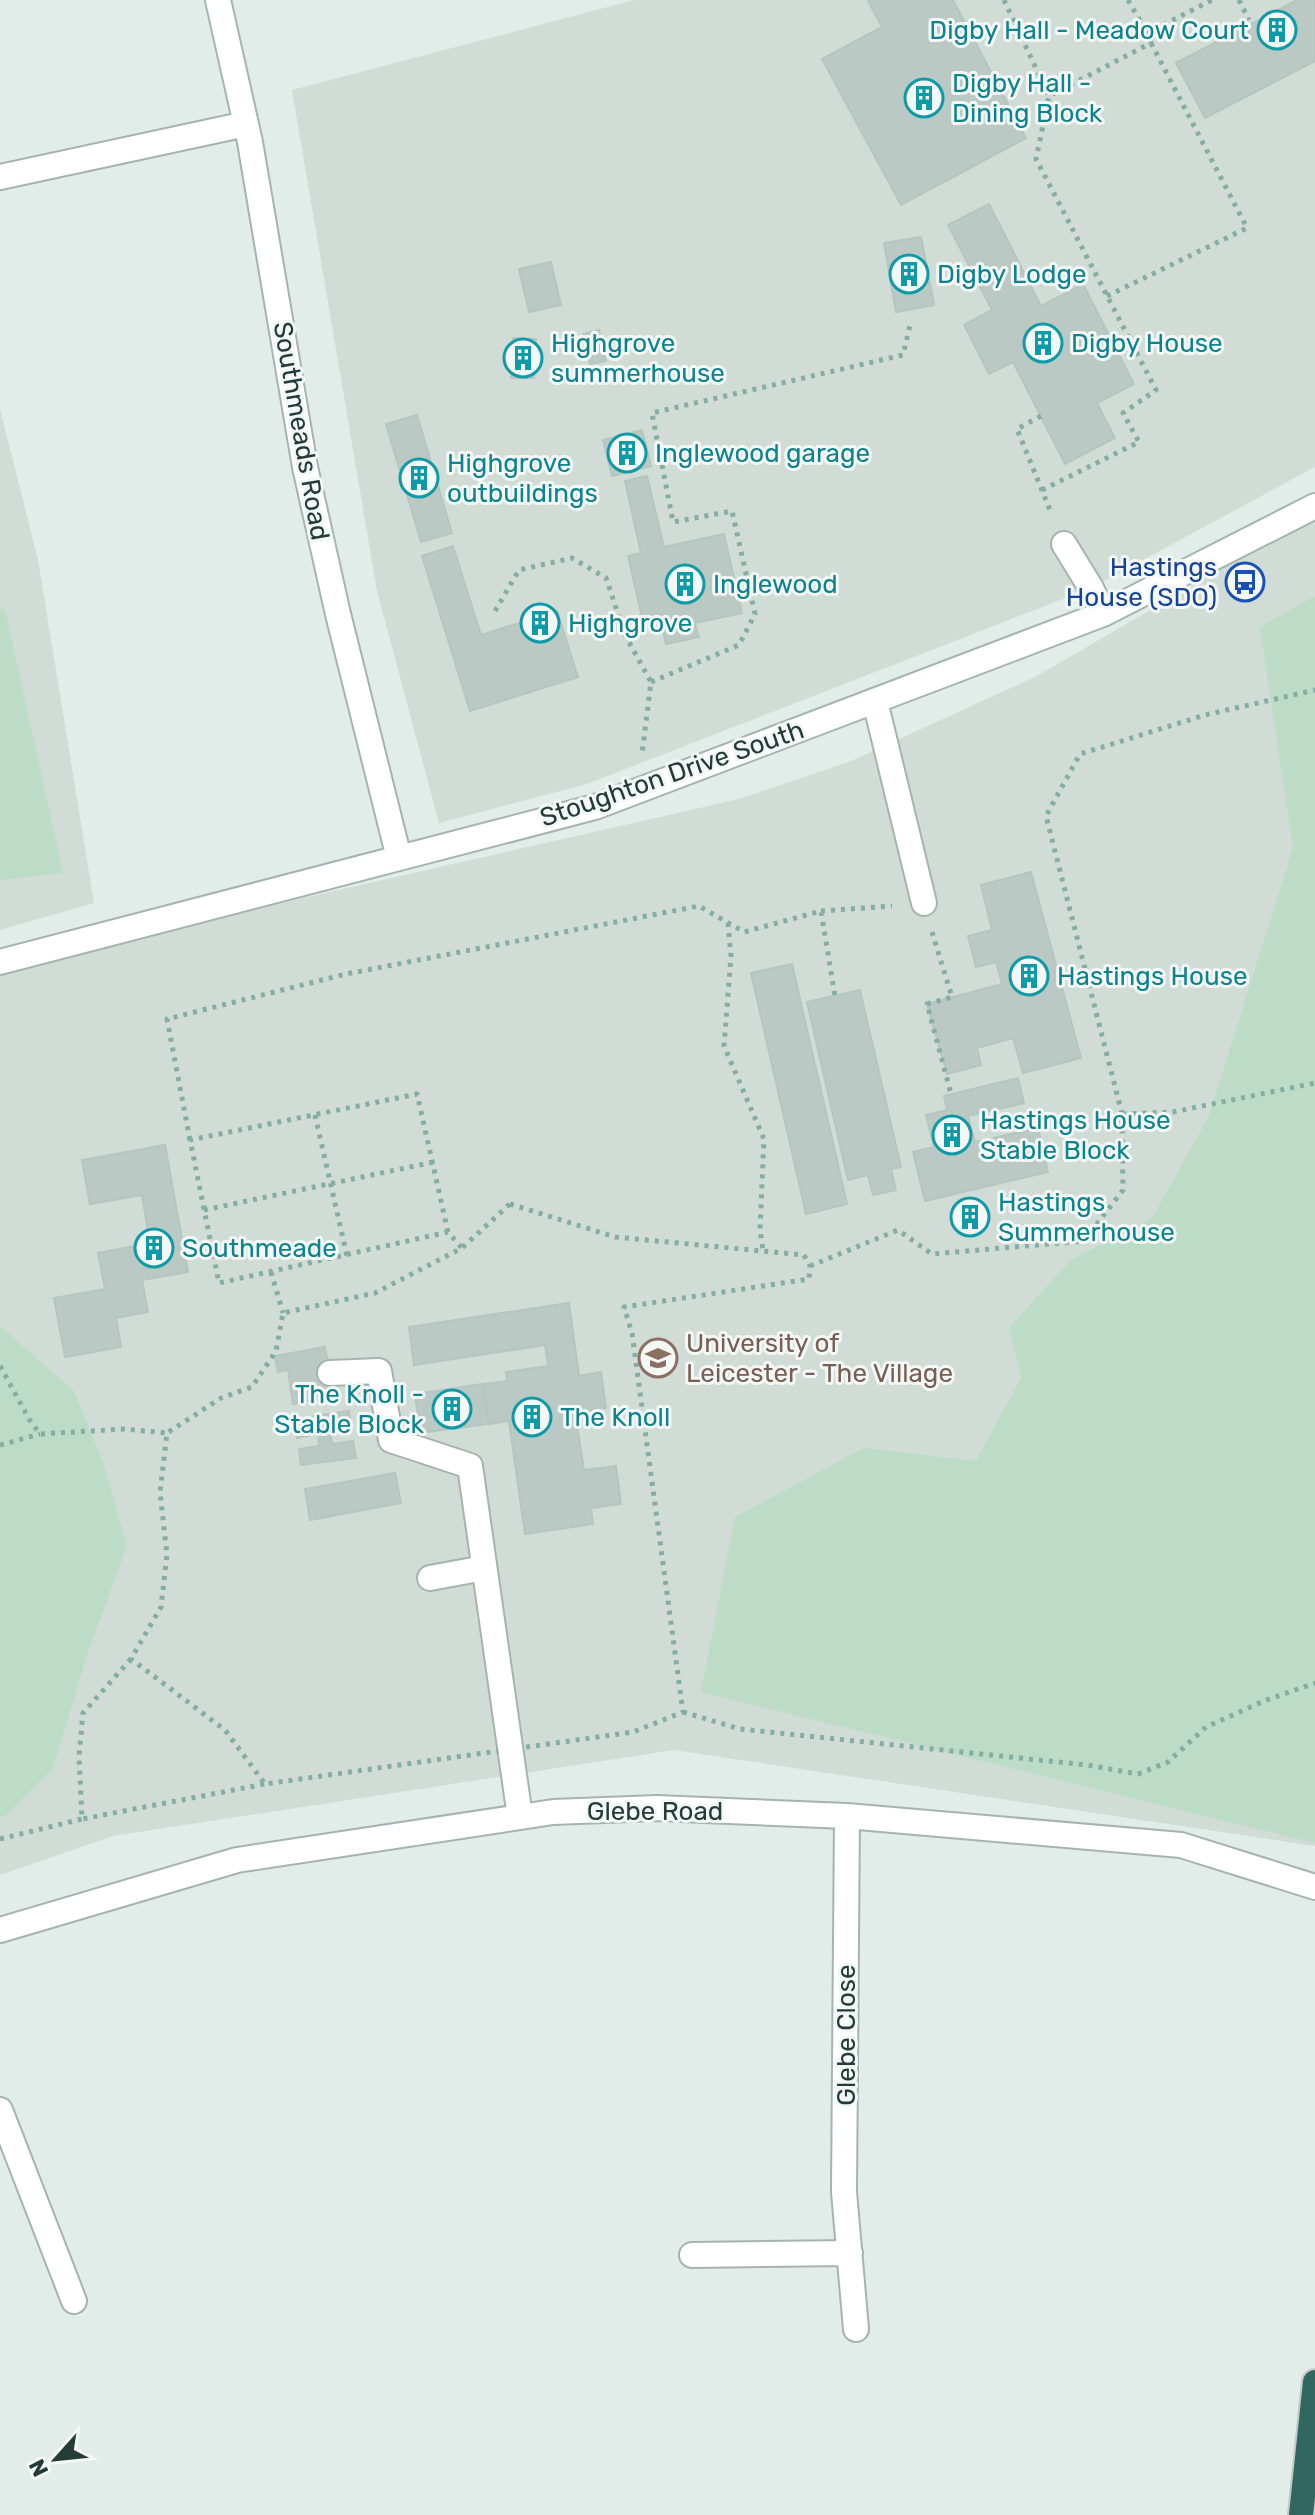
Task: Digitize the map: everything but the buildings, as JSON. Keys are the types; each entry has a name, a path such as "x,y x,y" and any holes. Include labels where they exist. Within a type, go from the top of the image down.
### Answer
{"highway":[{"path":"1301,2515 1315,2382"}],"street":[{"name":"Southmeads Road","path":"218,0 246,124 305,467 399,858"},
{"path":"0,177 246,124"},
{"name":"Stoughton Drive South","path":"0,962 595,807 1103,614 1315,506"},
{"path":"1064,544 1103,614"},
{"path":"875,701 924,903"},
{"path":"330,1373 379,1371 391,1440 470,1466 520,1817"},
{"path":"430,1578 484,1568"},
{"name":"Glebe Road","path":"0,1930 237,1860 553,1812 657,1808 847,1816 1181,1845 1315,1887"},
{"name":"Glebe Close","path":"847,1816 844,2192 856,2329"},
{"path":"0,2110 74,2301"},
{"path":"692,2255 850,2253"}],"path":[{"path":"1004,0 1049,96 1036,159 1156,390 1123,413 1139,442 1042,490"},
{"path":"1107,296 1247,228 1128,0"},
{"path":"1147,33 1212,0"},
{"path":"1239,0 1249,20"},
{"path":"1049,96 1151,43"},
{"path":"651,682 739,645 755,614 732,511 673,522 652,413 903,355 911,321"},
{"path":"1041,416 1017,429 1064,544"},
{"path":"495,611 519,570 572,558 606,578 625,635 651,682 642,757 649,787"},
{"path":"810,1266 898,1230 932,1254 1084,1241 1123,1190 1122,1114 1046,816 1080,754 1205,715 1315,690"},
{"path":"448,1232 219,1283 167,1019 346,974 699,906 744,932 821,911 924,903 952,997 927,1004 951,1094"},
{"path":"821,911 835,996"},
{"path":"728,923 731,956 724,1046 764,1139 760,1229 763,1251"},
{"path":"1122,1114 1173,1112 1315,1083"},
{"path":"190,1140 417,1094 448,1232 462,1248"},
{"path":"315,1115 347,1256"},
{"path":"204,1210 434,1162"},
{"path":"271,1272 283,1313"},
{"path":"0,1366 40,1434"},
{"path":"0,1445 40,1434 124,1429 167,1433"},
{"path":"82,1819 79,1756 83,1713 131,1659"},
{"path":"683,1712 740,1729 1087,1765 1138,1774 1168,1762 1206,1727 1315,1683"},
{"path":"0,1839 82,1819 265,1784"}],"shaded area":[{"path":"634,0 1315,0 1315,467 1091,588 587,784 439,823 377,591 292,90"},
{"path":"0,409 38,560 94,903 0,930"},
{"name":"University of Leicester - The Village","path":"1315,514 1315,1846 674,1750 113,1836 0,1875 0,967 739,799 851,761 1037,676"}],"green space":[{"path":"1315,596 1315,1843 701,1692 735,1517 864,1448 976,1461 1021,1378 1009,1328 1071,1260 1152,1218 1208,1118 1293,848 1260,627"},
{"path":"0,609 5,609 63,873 0,880"},
{"path":"0,1326 74,1391 103,1462 127,1546 88,1652 53,1768 4,1817 0,1816"}],"place":[{"name":"Digby Hall - Meadow Court","path":"1277,30"},
{"name":"Digby Hall - Dining Block","path":"924,98"},
{"name":"Digby Lodge","path":"909,274"},
{"name":"Digby House","path":"1043,343"},
{"name":"Highgrove summerhouse","path":"523,358"},
{"name":"Inglewood garage","path":"627,453"},
{"name":"Highgrove outbuildings","path":"419,478"},
{"name":"Hastings House (SDO)","path":"1245,582"},
{"name":"Inglewood","path":"685,584"},
{"name":"Highgrove","path":"540,623"},
{"name":"Hastings House","path":"1029,976"},
{"name":"Hastings House Stable Block","path":"952,1135"},
{"name":"Hastings Summerhouse","path":"970,1217"},
{"name":"Southmeade","path":"154,1248"},
{"name":"University of Leicester - The Village","path":"658,1358"},
{"name":"The Knoll - Stable Block","path":"452,1409"},
{"name":"The Knoll","path":"532,1417"}]}
